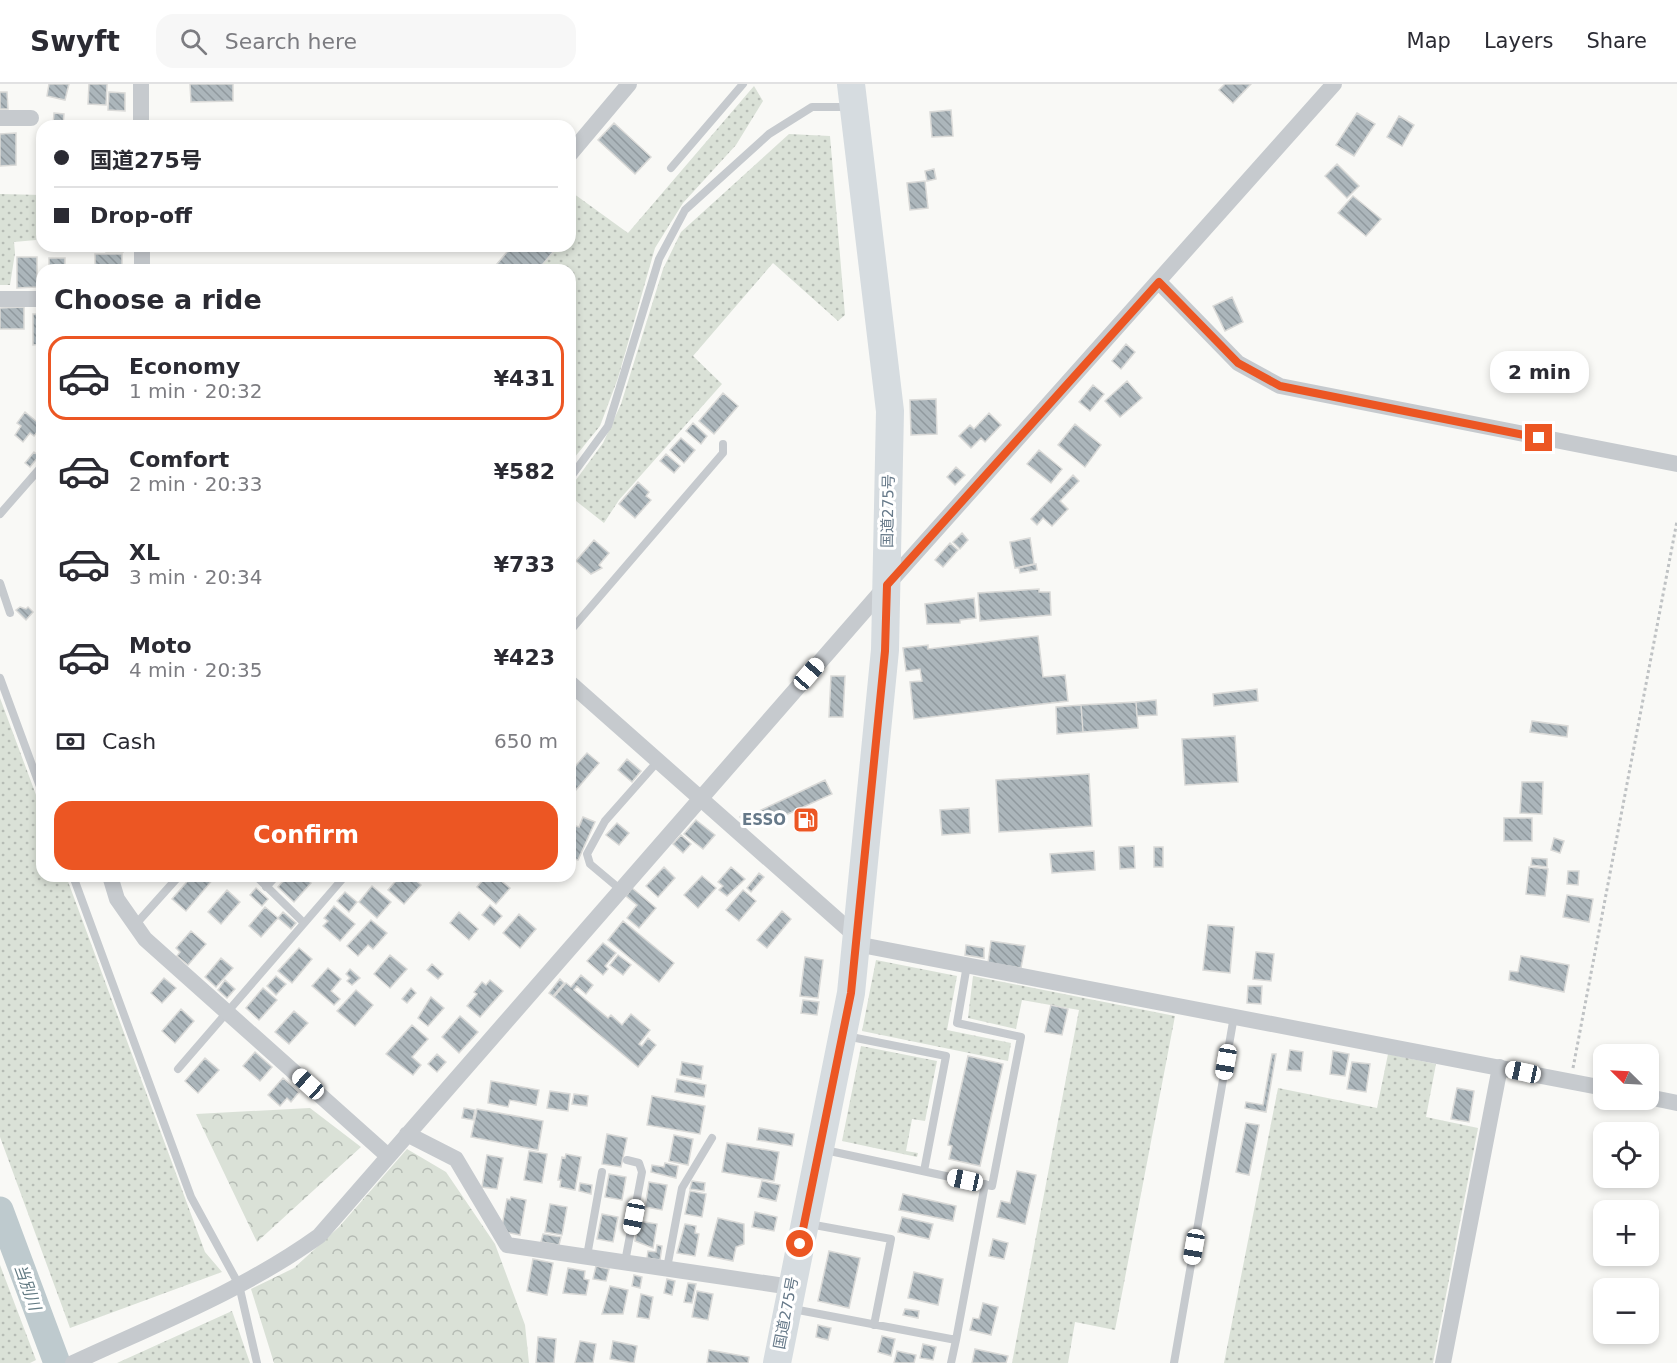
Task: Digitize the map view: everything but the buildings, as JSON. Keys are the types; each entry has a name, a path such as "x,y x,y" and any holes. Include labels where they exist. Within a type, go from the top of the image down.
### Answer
{"highway":[{"name":"国道275号","path":"777,1363 851,993 885,651 890,411 853,95"}],"street":[{"path":"141,84 141,120"},
{"path":"576,147 628,84"},
{"path":"73,1363 239,1285 279,1264 319,1236 887,585 1334,84"},
{"path":"0,118 31,118"},
{"path":"1159,282 1238,363 1280,386 1677,464"},
{"path":"0,299 36,299"},
{"path":"576,688 856,940 967,965 1593,1086"},
{"path":"112,882 117,899 145,939 388,1156"},
{"path":"1443,1363 1500,1067"},
{"path":"1659,1099 1677,1103"},
{"path":"408,1134 456,1159 507,1245 667,1268 789,1297"}],"lane":[{"path":"671,168 743,84"},
{"path":"576,470 609,426 659,259 685,210 769,134 812,107 853,95"},
{"path":"576,624 723,453 723,444"},
{"path":"0,514 36,473"},
{"path":"0,584 10,613"},
{"path":"0,678 36,776"},
{"path":"621,890 590,864 587,854 605,821 658,761"},
{"path":"75,882 191,1197 239,1285 257,1363"},
{"path":"135,925 174,882"},
{"path":"261,882 304,923"},
{"path":"266,887 271,882"},
{"path":"178,1069 340,882"},
{"path":"819,1149 992,1186 1021,1037 957,1023 967,965"},
{"path":"1174,1363 1234,1016"},
{"path":"842,1035 946,1056 924,1171"},
{"path":"667,1268 682,1188 712,1138"},
{"path":"626,1262 642,1172 639,1163 627,1160"},
{"path":"586,1256 602,1172"},
{"path":"951,1363 985,1184"},
{"path":"804,1223 891,1239 874,1324"},
{"path":"789,1297 874,1324 956,1340"}],"path":[{"path":"1570,1081 1677,521"}],"green space":[{"path":"754,86 763,101 736,145 683,203 655,248 618,378 600,426 576,456 576,264 496,264 507,252 576,252 576,195 628,233"},
{"path":"789,134 830,136 845,315 838,321 773,263 693,356 722,384 619,500 604,523 576,501 576,480 603,443 621,404 663,269 681,232"},
{"path":"0,194 36,195 36,240 14,242 15,253 10,285 0,285"},
{"path":"0,698 36,795 36,882 68,882 205,1252 222,1272 70,1328 0,1137"},
{"path":"876,960 957,976 947,1030 1011,1043 1008,1061 862,1031"},
{"path":"973,976 1175,1016 1115,1330 1075,1322 1068,1363 1012,1363 1079,1010 1022,1000 1016,1029 968,1018"},
{"path":"861,1046 937,1061 925,1121 912,1119 906,1151 918,1153 917,1157 842,1141"},
{"path":"1388,1054 1436,1064 1426,1117 1478,1128 1433,1363 1224,1363 1278,1088 1377,1108"},
{"path":"310,1108 361,1147 257,1242 196,1114"},
{"path":"407,1149 446,1172 495,1244 525,1325 529,1363 274,1363 251,1289 294,1268 339,1227"},
{"path":"0,1265 36,1360 30,1363 0,1363"},
{"path":"232,1311 250,1363 117,1363"}],"waterway":[{"name":"当別川","path":"0,1210 57,1363"}],"place":[{"name":"ESSO","path":"806,820"}],"route":[{"path":"800,1244 851,993 885,651 887,585 1159,282 1238,363 1280,386 1539,438"}]}
